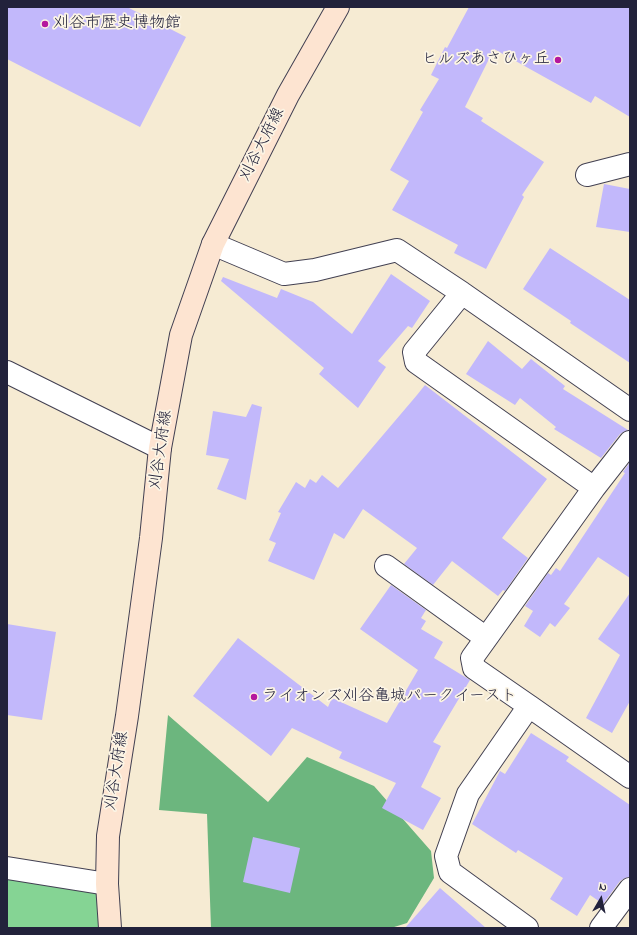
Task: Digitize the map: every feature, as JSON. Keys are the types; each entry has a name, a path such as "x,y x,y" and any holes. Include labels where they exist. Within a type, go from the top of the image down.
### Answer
{"main road":[{"name":"刈谷大府線","path":"110,928 107,884 108,836 127,716 149,553 160,448 181,335 213,244 288,94 338,7"}],"street":[{"path":"587,175 630,164"},
{"path":"213,244 284,274 315,270 397,250 462,293 630,410"},
{"path":"462,293 414,352 416,362 594,488"},
{"path":"7,372 160,448"},
{"path":"630,442 594,488 472,658 474,668 630,777"},
{"path":"386,566 486,638"},
{"path":"527,928 450,872 446,856 468,794 529,706"},
{"path":"7,868 107,884"},
{"path":"601,928 630,889"}],"green space":[{"path":"168,715 268,802 307,757 374,786 431,851 434,878 407,923 391,928 211,928 207,814 159,810"},
{"path":"7,868 107,884 110,928 7,928"}],"building":[{"path":"7,7 127,7 186,37 140,127 7,59"},
{"path":"469,7 630,7 630,117 595,96 591,103 494,49 465,107 483,118 481,121 544,162 522,195 524,197 486,269 454,253 458,245 392,210 409,181 390,170 423,112 420,110 439,79 431,75 445,47 447,48"},
{"path":"604,184 630,189 630,232 596,227"},
{"path":"550,248 630,300 630,363 570,323 571,321 523,289"},
{"path":"391,274 430,301 412,328 408,326 378,361 386,367 358,408 319,374 324,368 221,281 223,277 277,298 281,289 313,302 352,334"},
{"path":"488,341 522,369 531,359 565,386 563,389 628,430 620,434 601,458 554,429 556,427 520,398 515,405 466,374"},
{"path":"425,385 547,479 502,538 528,558 505,591 503,590 498,596 452,561 433,585 404,564 417,548 363,509 344,539 334,533 314,580 268,561 276,543 269,540 281,513 278,512 296,482 305,488 310,479 316,483 322,475 338,488"},
{"path":"252,404 262,407 246,500 217,489 229,459 206,455 213,411 246,417"},
{"path":"630,462 630,578 598,557 564,604 570,608 555,627 550,623 540,637 524,626 533,611 525,606 548,573 551,575 556,568 560,571 625,473 623,472"},
{"path":"391,585 426,610 421,618 426,621 421,629 443,642 434,658 470,680 433,742 441,746 421,787 441,798 423,830 382,808 396,783 339,758 342,752 292,728 271,756 193,696 238,638 328,707 332,698 387,723 418,670 360,629"},
{"path":"630,593 630,701 612,733 586,718 620,655 598,639"},
{"path":"7,624 56,632 42,720 7,715"},
{"path":"531,733 569,757 566,761 630,805 630,877 620,881 603,904 590,895 577,916 550,899 563,878 518,850 516,853 472,824 500,771 505,774"},
{"path":"253,837 300,848 290,893 243,882"},
{"path":"440,888 486,928 405,928"}],"place":[{"name":"刈谷市歴史博物館","path":"45,24"},
{"name":"ヒルズあさひヶ丘","path":"558,60"},
{"name":"ライオンズ刈谷亀城パークイースト","path":"254,697"}]}
